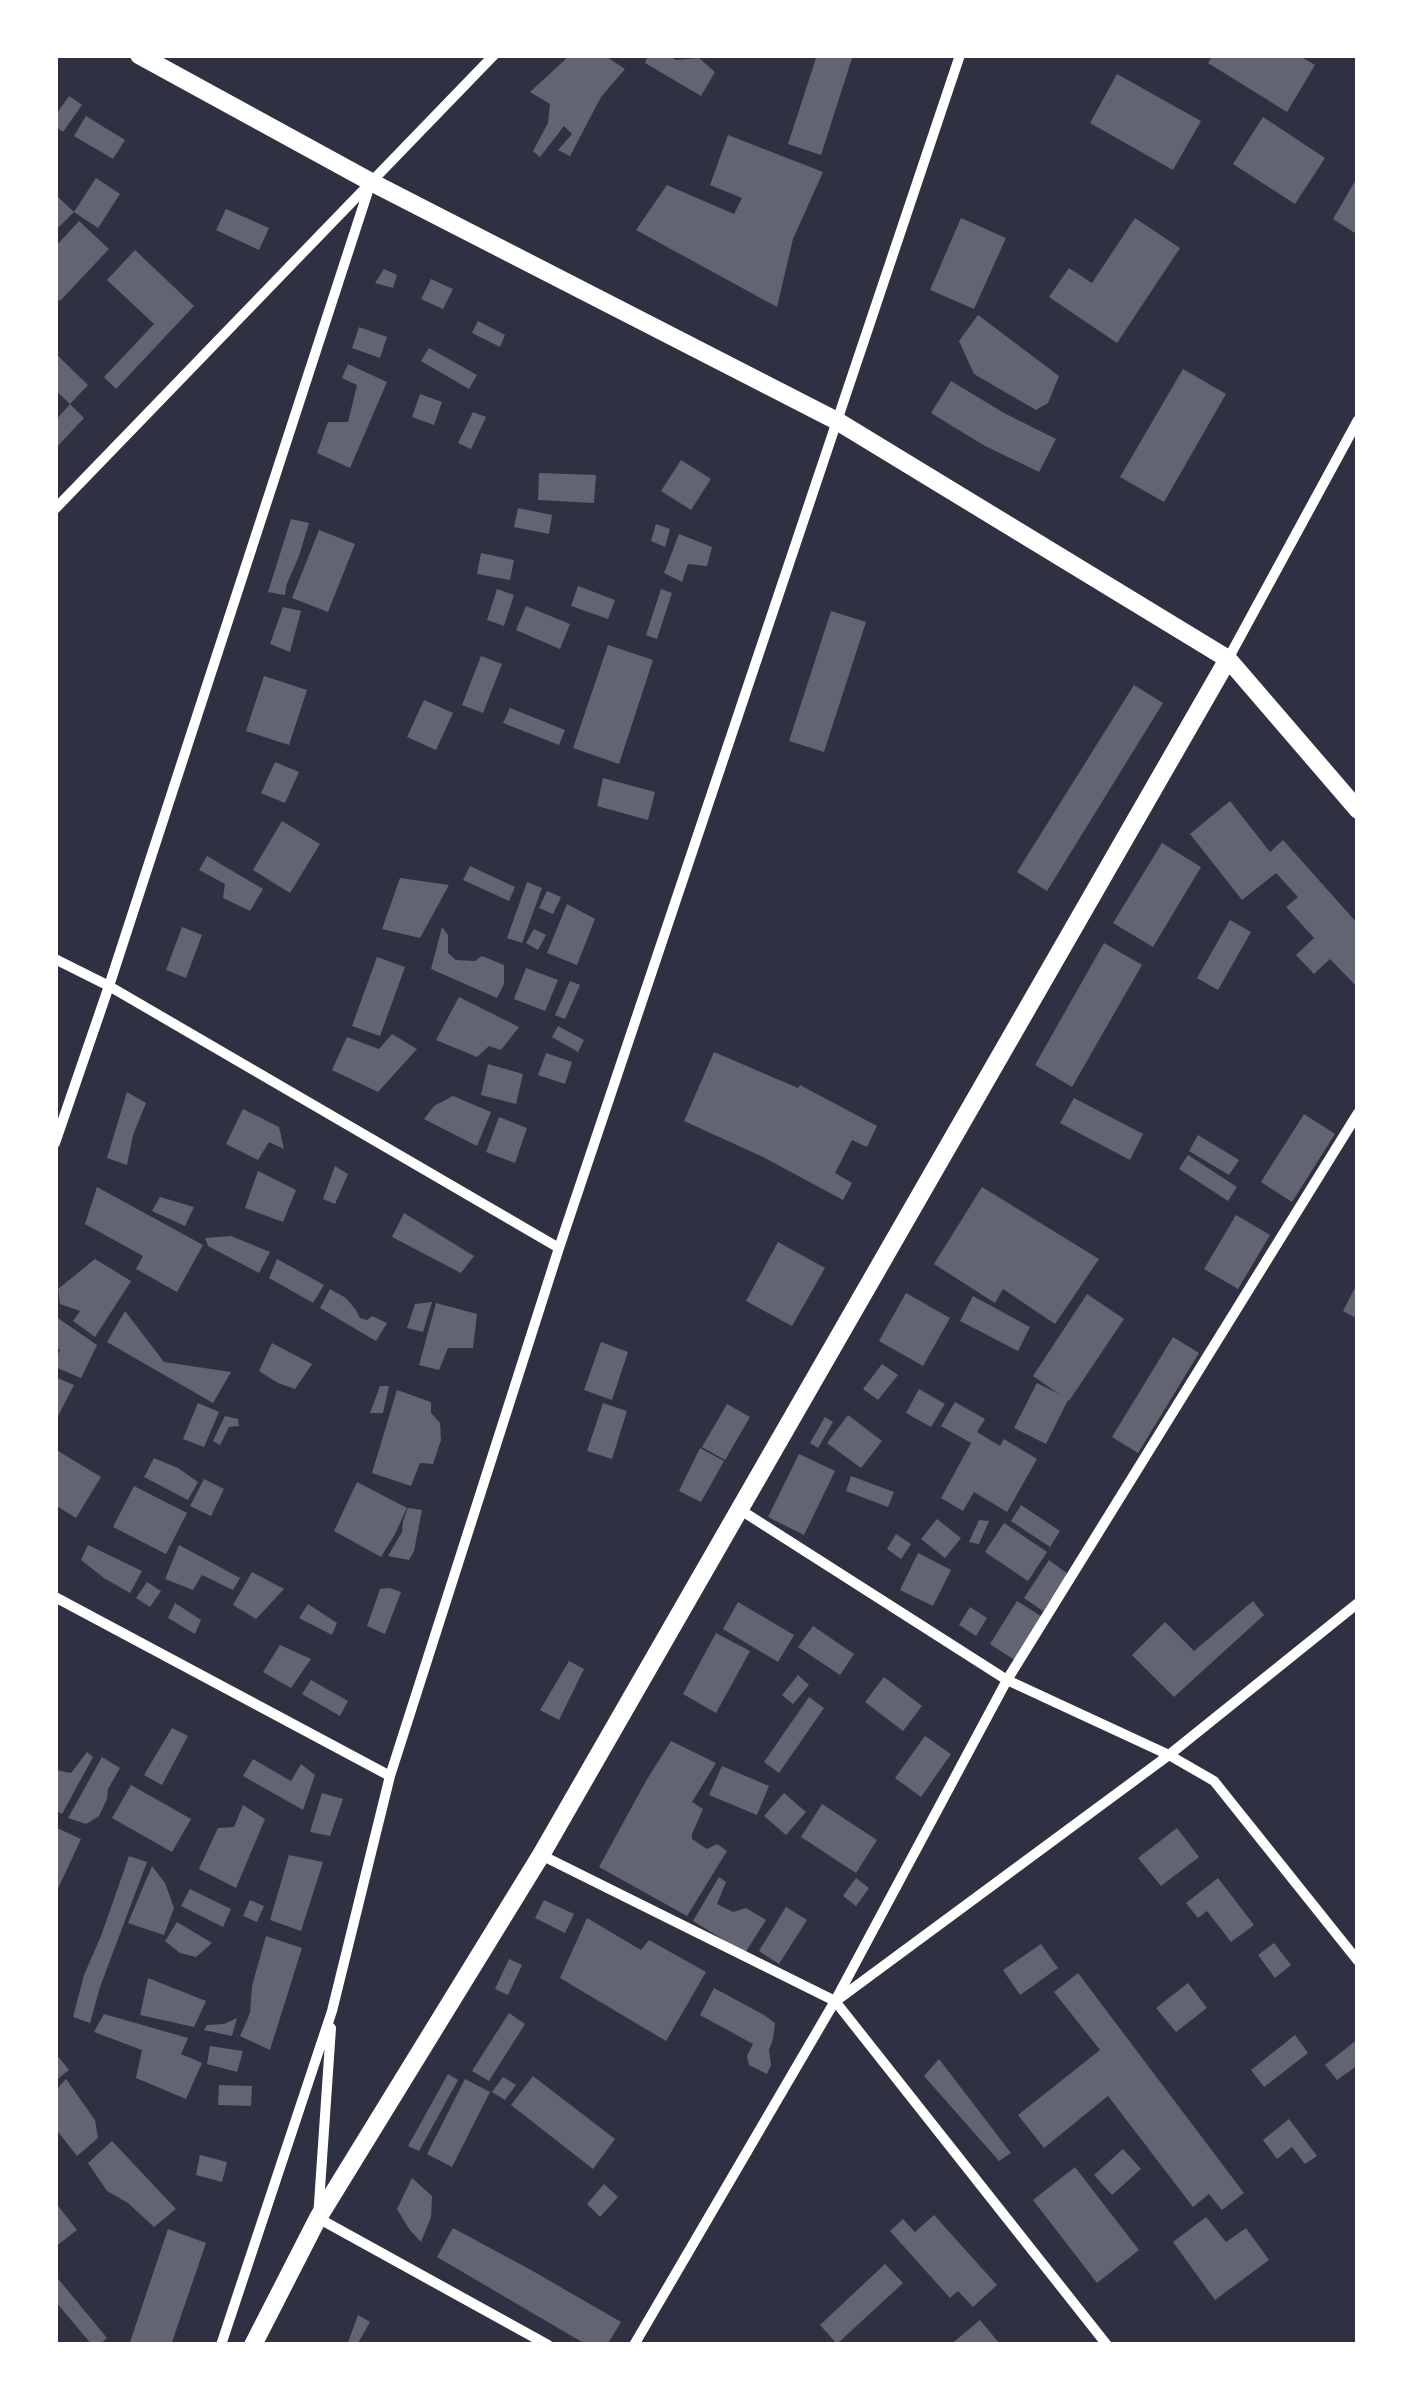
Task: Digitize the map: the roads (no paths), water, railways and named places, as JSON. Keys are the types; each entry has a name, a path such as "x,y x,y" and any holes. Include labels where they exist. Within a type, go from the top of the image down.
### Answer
{"street":[{"path":"139,55 371,182 837,421 1228,660 1358,810"},
{"path":"55,509 494,55"},
{"path":"221,2345 332,2011 390,1776 560,1248 960,55"},
{"path":"55,1143 371,182"},
{"path":"253,2345 318,2218 541,1854 1228,660 1358,420"},
{"path":"55,958 560,1248"},
{"path":"634,2345 835,2001 1007,1680 1358,1113"},
{"path":"739,1510 1007,1680 1169,1755 1214,1781 1358,1960"},
{"path":"55,1597 390,1776"},
{"path":"835,2001 1169,1755 1358,1603"},
{"path":"541,1854 835,2001 1107,2345"},
{"path":"318,2218 332,2011"},
{"path":"318,2218 548,2345"}]}
